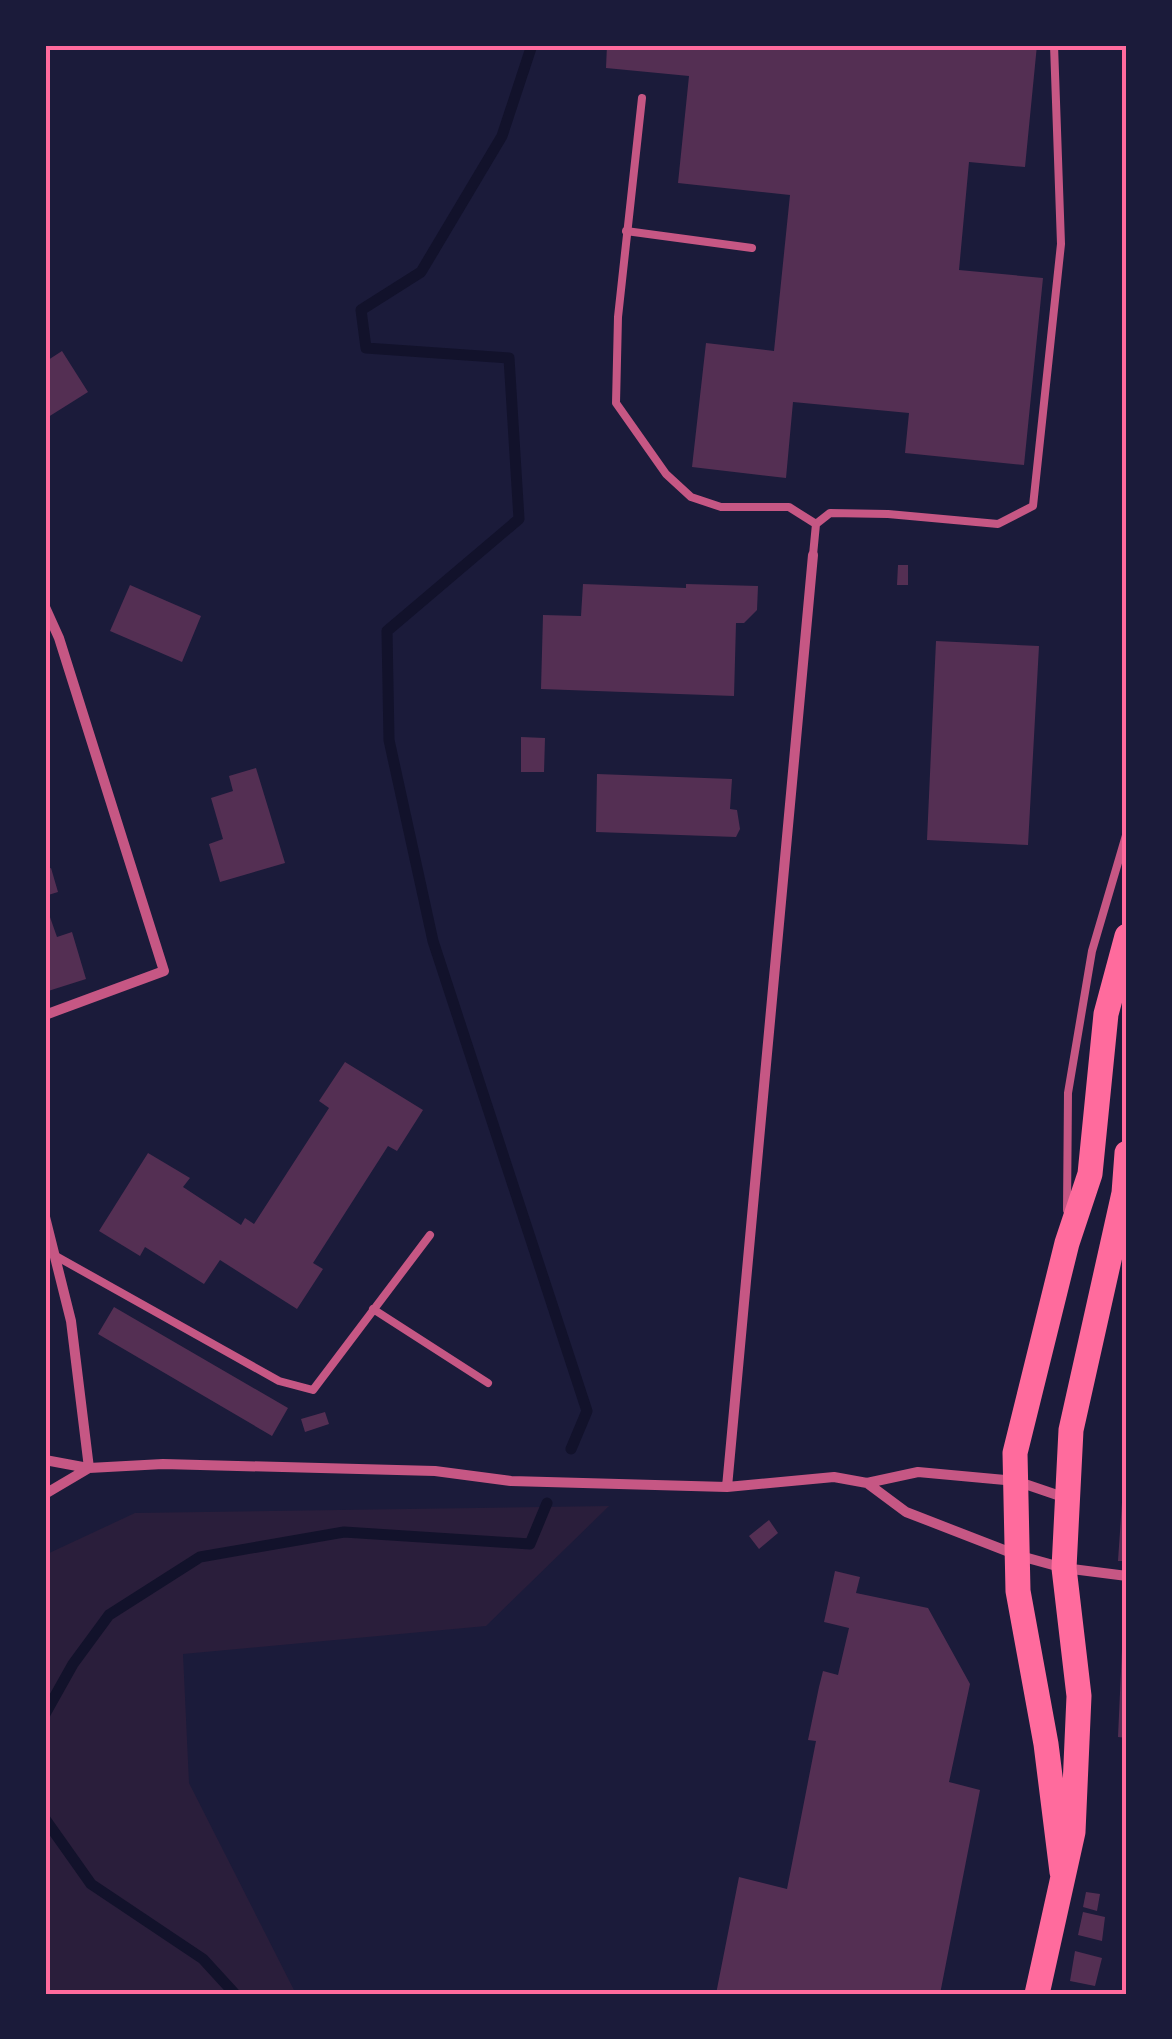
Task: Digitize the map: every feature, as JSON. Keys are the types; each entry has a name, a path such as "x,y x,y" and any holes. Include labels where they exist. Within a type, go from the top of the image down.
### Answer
{"main road":[{"path":"1062,1872 1046,1744 1018,1591 1015,1453 1067,1243 1090,1174 1106,1014 1127,936"},
{"path":"1037,1994 1073,1832 1079,1696 1064,1568 1071,1430 1124,1192 1127,1153"}],"street":[{"path":"727,1488 813,556"},
{"path":"45,607 59,638 164,971 45,1015"},
{"path":"45,1217 71,1322 89,1468"},
{"path":"45,1460 89,1468 162,1464 434,1471 511,1481 727,1488 834,1477 867,1483 918,1472 1016,1481 1067,1498"},
{"path":"45,1494 89,1468"},
{"path":"867,1483 906,1512 1016,1555 1064,1568 1127,1576"}],"lane":[{"path":"813,556 816,524 830,513 998,524 1033,506 1062,244 1054,45"},
{"path":"642,98 618,317 616,403 666,474 690,496 721,506 789,508 816,524"},
{"path":"626,230 752,248"},
{"path":"1067,1243 1068,1092 1092,951 1127,832"},
{"path":"54,1255 279,1381 314,1390 430,1235"},
{"path":"374,1310 488,1382"}],"shaded area":[{"path":"609,1506 486,1626 183,1654 189,1783 296,1994 45,1994 45,1555 135,1513"}],"building":[{"path":"607,45 1037,45 1025,167 969,162 959,270 1043,278 1024,465 905,453 909,413 793,402 786,478 692,467 706,343 774,351 790,195 678,183 689,76 606,68"},
{"path":"62,351 88,392 45,419 45,362"},
{"path":"898,565 908,565 908,585 897,585"},
{"path":"583,584 758,586 757,610 744,623 736,623 734,696 541,689 543,615 581,616"},
{"path":"130,585 201,616 182,662 110,631"},
{"path":"936,641 1039,646 1028,845 927,840"},
{"path":"521,737 545,738 544,772 521,772"},
{"path":"256,768 285,863 220,882 209,844 223,839 211,798 233,791 229,776"},
{"path":"597,774 732,779 730,809 737,810 740,829 736,837 596,832"},
{"path":"51,868 58,892 45,896 45,870"},
{"path":"45,903 57,937 72,932 86,979 45,992"},
{"path":"345,1062 423,1110 397,1151 388,1146 313,1263 323,1269 297,1309 220,1260 204,1284 145,1247 140,1256 99,1231 148,1153 190,1178 183,1187 241,1225 245,1218 254,1224 329,1108 319,1101"},
{"path":"114,1307 288,1408 272,1436 98,1334"},
{"path":"325,1412 329,1424 305,1432 301,1419"},
{"path":"1124,1473 1127,1561 1118,1561"},
{"path":"769,1520 778,1533 759,1549 749,1536"},
{"path":"835,1571 860,1577 856,1593 928,1608 970,1684 949,1782 980,1790 940,1994 716,1994 739,1877 787,1889 816,1741 808,1740 819,1687 823,1671 838,1675 849,1628 824,1622"},
{"path":"1127,1604 1127,1738 1118,1737"},
{"path":"1086,1892 1100,1894 1097,1911 1083,1907"},
{"path":"1083,1912 1105,1917 1102,1941 1078,1935"},
{"path":"1075,1951 1102,1958 1095,1986 1070,1981"}],"waterway":[{"path":"532,45 502,136 421,272 361,310 366,348 509,358 519,519 387,631 389,740 433,941 587,1411 571,1449"},
{"path":"45,1714 73,1664 109,1615 200,1557 344,1532 530,1544 547,1503"},
{"path":"45,1819 91,1884 203,1959 235,1994"}]}
